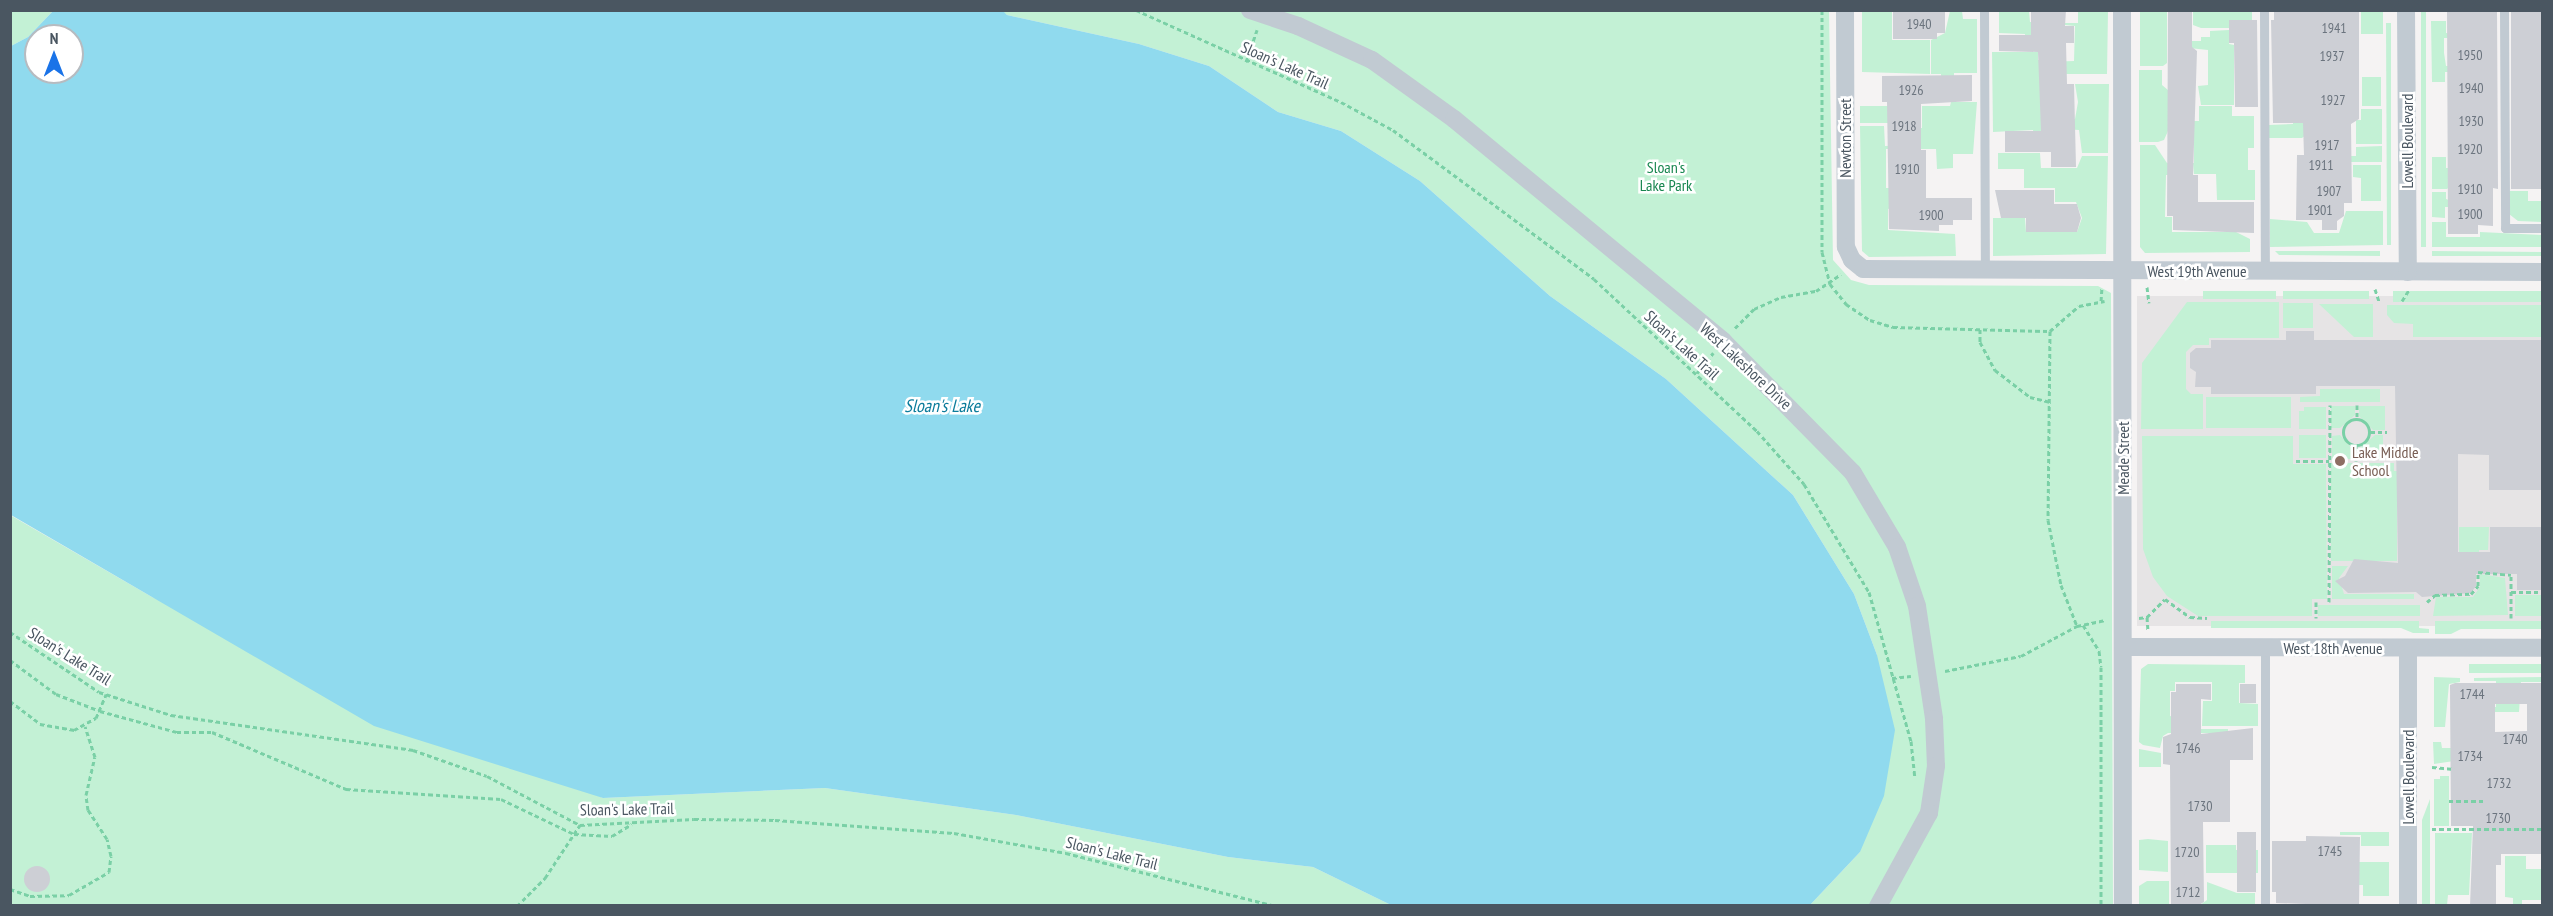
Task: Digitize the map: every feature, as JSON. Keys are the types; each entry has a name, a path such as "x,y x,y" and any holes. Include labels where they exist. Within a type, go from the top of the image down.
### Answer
{"street":[{"name":"Newton Street","path":"1845,10 1846,247 1854,262"},
{"name":"Meade Street","path":"2122,10 2124,906"},
{"name":"Lowell Boulevard","path":"2406,10 2408,272"},
{"name":"West Lakeshore Drive","path":"1256,12 1298,26 1381,67 1454,119 1723,341 1813,429 1853,473 1877,508 1897,547 1917,606 1929,673 1936,766 1929,813 1878,906"},
{"name":"West 19th Avenue","path":"1854,262 1872,271 2542,272"},
{"name":"West 18th Avenue","path":"2123,647 2542,648"},
{"name":"Lowell Boulevard","path":"2408,648 2408,906"}],"lane":[{"path":"1984,10 1985,271"},
{"path":"2264,10 2265,272"},
{"path":"2504,10 2505,228 2542,228"},
{"path":"2265,648 2265,906"}],"path":[{"name":"Sloan's Lake Trail","path":"1136,10 1179,27 1246,62 1341,102 1393,130 1594,279 1696,373 1804,484 1840,539 1869,592 1911,741 1915,782"},
{"path":"1822,10 1822,252 1830,284 1846,304 1885,324 2050,331 2079,306 2097,300"},
{"path":"1246,62 1256,12"},
{"path":"1696,373 1754,309 1830,284"},
{"path":"2375,289 2379,301"},
{"path":"1980,329 1980,342 1995,370 2030,398 2050,402"},
{"path":"2050,331 2048,520 2061,585 2077,626"},
{"path":"2329,602 2330,405"},
{"path":"2357,405 2357,419"},
{"path":"2357,419 2364,421 2370,432 2365,443 2356,446 2345,440 2343,432 2348,421 2357,419"},
{"path":"2370,432 2387,432"},
{"path":"2356,446 2356,461"},
{"path":"2296,461 2330,461"},
{"path":"2427,602 2435,595 2471,594 2478,586 2478,572 2511,574 2511,618"},
{"path":"2511,592 2542,592"},
{"path":"2149,627 2147,617 2165,599 2190,616 2207,618"},
{"path":"2316,602 2316,618"},
{"path":"1892,678 2021,656 2077,626 2105,620"},
{"path":"2084,625 2099,651 2101,667 2101,906"},
{"name":"Sloan's Lake Trail","path":"10,632 106,694 171,715 413,750 486,776 580,825 775,820 954,833 1066,853 1273,905"},
{"path":"10,660 56,694 100,711 177,732 212,732 346,789 501,799 574,834 612,836 633,823"},
{"path":"10,701 40,724 58,730 85,727 100,711 106,694"},
{"path":"211,721 212,732"},
{"path":"10,890 30,896 69,895 109,872 107,839 88,810 86,795 95,757 85,727"},
{"path":"2432,767 2454,769"},
{"path":"2449,801 2483,801"},
{"path":"517,906 545,878 580,825"},
{"path":"2432,829 2542,829"}],"shaded area":[{"name":"Lake Middle School","path":"2137,296 2542,296 2542,626 2137,626"}],"green space":[{"path":"11,11 53,11 40,24 24,24 24,39 11,46"},
{"name":"Sloan's Lake Park","path":"1002,11 1829,11 1833,260 1851,280 1869,285 2098,286 2111,293 2113,905 1810,905 1860,852 1877,655 1854,594 1793,495 1666,379 1550,296 1420,181 1341,131 1278,112 1209,66 1139,44 1007,15"},
{"path":"1862,11 1892,11 1892,40 1930,40 1930,74 1862,72"},
{"path":"1950,11 1962,11 1963,19 1977,19 1977,73 1954,73 1954,100 1941,100 1941,74 1931,74 1931,40 1945,33"},
{"path":"1999,11 2029,11 2030,22 2043,23 2025,51 2025,34 1999,33"},
{"path":"2078,11 2108,11 2107,74 2045,74 2045,62 2074,61 2075,26 2045,23 2078,23"},
{"path":"2140,11 2167,11 2167,63 2163,66 2140,66"},
{"path":"2193,11 2252,11 2252,20 2229,20 2229,28 2201,28 2193,25"},
{"path":"2361,11 2383,11 2383,34 2361,34"},
{"path":"2421,11 2426,11 2426,247 2421,247"},
{"path":"2431,21 2446,21 2446,33 2459,34 2459,38 2444,38 2446,66 2465,66 2465,72 2445,72 2445,82 2432,82"},
{"path":"2386,23 2391,23 2391,245 2387,245"},
{"path":"2229,30 2229,44 2234,45 2234,105 2201,105 2198,86 2208,85 2208,50 2170,46 2170,41 2201,41 2201,37 2210,37 2210,31"},
{"path":"2292,47 2306,135 2302,138 2269,138 2269,125 2293,124"},
{"path":"1992,52 2038,52 2038,60 2043,60 2059,115 2034,145 2033,130 1993,132"},
{"path":"2139,70 2162,70 2162,85 2168,90 2168,131 2164,140 2158,142 2139,142"},
{"path":"2362,77 2381,77 2381,106 2362,106"},
{"path":"2075,84 2109,84 2108,153 2082,153 2079,130 2061,129 2061,119 2075,119 2078,102"},
{"path":"1951,102 1977,102 1973,154 1953,154 1953,168 1937,169 1936,149 1913,149 1913,128 1922,128 1922,106 1950,106"},
{"path":"1860,106 1889,106 1889,123 1860,123"},
{"path":"2199,106 2232,106 2232,116 2254,116 2254,148 2248,148 2248,170 2255,170 2255,200 2217,200 2216,174 2194,174 2194,131 2170,131 2170,121 2199,121"},
{"path":"2361,109 2382,109 2382,144 2356,144 2356,120 2361,120"},
{"path":"1860,126 1884,126 1885,146 1912,145 1912,149 1886,149 1886,188 1895,188 1892,208 1888,209 1888,230 1955,234 1956,256 1869,257 1862,251"},
{"path":"2140,145 2155,145 2167,163 2194,163 2193,175 2166,175 2165,217 2172,217 2172,232 2236,232 2250,239 2250,252 2145,253 2140,247"},
{"path":"2382,146 2382,162 2345,162 2345,156 2356,156 2356,147"},
{"path":"1998,153 2040,153 2041,168 2077,168 2082,156 2108,156 2106,254 1993,256 1993,218 2025,218 2026,232 2077,232 2082,218 2076,202 2055,202 2055,188 2024,188 2024,169 1998,169"},
{"path":"2432,157 2446,157 2446,168 2469,168 2447,189 2432,189"},
{"path":"2353,165 2381,165 2381,201 2361,201 2361,178 2353,177"},
{"path":"2509,191 2528,191 2528,201 2542,201 2542,222 2518,221 2509,214"},
{"path":"2432,192 2446,192 2446,199 2471,207 2445,207 2445,218 2432,217"},
{"path":"2346,211 2383,211 2383,245 2270,247 2270,219 2307,222 2314,233 2339,233"},
{"path":"2432,222 2446,222 2446,237 2480,237 2480,232 2542,235 2542,247 2432,247"},
{"path":"2275,251 2380,251 2380,256 2279,255"},
{"path":"2432,251 2542,252 2542,256 2432,256"},
{"path":"2203,291 2276,291 2276,299 2203,299"},
{"path":"2283,291 2369,291 2369,299 2283,299"},
{"path":"2393,291 2542,291 2542,302 2393,302"},
{"path":"2187,302 2279,302 2279,338 2209,338 2209,345 2193,345 2186,352 2186,389 2191,394 2203,394 2203,429 2141,429 2142,363"},
{"path":"2283,303 2313,303 2313,328 2283,328"},
{"path":"2319,304 2373,304 2373,337 2354,337"},
{"path":"2387,305 2542,305 2542,337 2413,337 2413,324 2394,323 2387,315"},
{"path":"2320,389 2380,389 2380,402 2300,402 2300,397 2320,396"},
{"path":"2206,397 2291,397 2291,428 2206,428"},
{"path":"2331,406 2355,406 2355,415 2340,428 2331,428"},
{"path":"2359,406 2385,406 2385,430 2373,430 2359,416"},
{"path":"2304,407 2326,407 2326,429 2299,429 2299,411 2304,411"},
{"path":"2299,435 2326,435 2326,458 2299,458"},
{"path":"2340,435 2353,450 2353,459 2332,459 2332,436"},
{"path":"2375,435 2383,435 2383,459 2360,459 2360,448"},
{"path":"2142,436 2293,436 2293,464 2326,464 2327,599 2312,599 2312,616 2198,616 2167,596 2153,577 2143,549"},
{"path":"2331,463 2394,463 2394,471 2397,471 2397,561 2331,561"},
{"path":"10,515 152,597 603,798 825,788 1016,815 1228,857 1313,867 1391,905 11,905"},
{"path":"2459,527 2489,527 2488,550 2479,550 2479,559 2459,559"},
{"path":"2332,566 2348,566 2339,578 2344,594 2414,594 2414,599 2332,599"},
{"path":"2480,574 2505,578 2508,615 2433,616 2436,597 2473,597 2480,587"},
{"path":"2515,595 2542,595 2542,616 2515,616"},
{"path":"2318,605 2420,605 2420,616 2318,616"},
{"path":"2211,621 2419,621 2419,628 2429,629 2429,633 2413,633 2401,628 2211,628"},
{"path":"2435,621 2542,621 2542,629 2461,629 2451,634 2435,634"},
{"path":"2148,664 2245,665 2245,683 2239,683 2239,703 2258,704 2258,726 2202,726 2203,701 2212,701 2212,682 2175,682 2175,691 2170,691 2170,716 2174,717 2176,729 2228,729 2228,749 2208,733 2168,733 2163,736 2160,748 2143,745 2139,742 2141,669"},
{"path":"2469,664 2542,664 2542,673 2469,673"},
{"path":"2434,677 2460,678 2460,682 2449,684 2445,727 2434,727"},
{"path":"2542,677 2542,682 2521,682 2519,712 2485,712 2485,707 2496,707 2496,681 2474,681 2474,678"},
{"path":"2433,742 2441,742 2442,748 2453,748 2454,761 2434,764"},
{"path":"2139,749 2161,753 2161,767 2139,767"},
{"path":"2440,776 2449,776 2449,826 2434,826 2434,779 2440,779"},
{"path":"2430,799 2430,905 2422,905 2422,820"},
{"path":"2340,832 2389,832 2389,846 2361,846 2361,835 2340,835"},
{"path":"2435,833 2472,833 2469,895 2448,895 2447,905 2435,905"},
{"path":"2139,840 2168,841 2168,872 2139,870"},
{"path":"2206,845 2236,845 2236,850 2258,850 2258,873 2206,873"},
{"path":"2505,856 2526,856 2526,869 2542,869 2542,900 2522,900 2522,905 2513,905 2513,898 2505,897"},
{"path":"2332,862 2389,862 2389,896 2363,896 2363,885 2330,885"},
{"path":"2147,881 2169,881 2169,905 2139,905 2139,886"},
{"path":"2207,882 2237,893 2255,893 2255,905 2200,905 2207,900"}],"water":[{"name":"Sloan's Lake","path":"1002,10 1007,15 1139,44 1209,66 1278,112 1341,131 1420,181 1550,296 1666,379 1793,495 1854,594 1877,655 1895,730 1884,796 1860,852 1810,905 1391,905 1313,867 1228,857 1016,815 825,788 603,798 374,726 11,515 11,46 24,39 24,84 84,84 84,24 40,24 53,11"}],"building":[{"path":"1893,10 1945,10 1945,33 1937,33 1937,39 1893,39"},
{"path":"2031,10 2066,10 2065,26 2074,26 2074,43 2066,43 2067,84 2074,84 2076,167 2051,167 2051,152 2005,152 2005,131 2041,131 2038,52 1999,51 1999,35 2031,35"},
{"path":"2168,10 2192,10 2192,47 2197,51 2193,175 2198,175 2198,202 2254,202 2254,233 2173,230 2173,216 2167,216"},
{"path":"2274,10 2359,10 2359,119 2351,124 2352,203 2344,203 2344,216 2337,221 2337,230 2322,230 2322,220 2296,220 2297,155 2304,155 2303,123 2273,123 2271,20 2274,20"},
{"path":"2447,10 2497,10 2498,189 2493,188 2493,226 2478,225 2478,234 2448,234"},
{"path":"2511,10 2542,10 2542,189 2511,189"},
{"path":"2229,20 2257,20 2258,107 2235,107 2234,43 2229,43"},
{"path":"1972,75 1972,101 1921,104 1921,150 1926,150 1926,198 1972,198 1972,220 1953,220 1953,225 1939,225 1939,231 1889,229 1887,102 1882,102 1882,76"},
{"path":"1995,190 2054,190 2054,204 2077,204 2081,218 2077,232 2026,232 2026,218 2001,218"},
{"path":"2286,331 2314,331 2314,340 2542,340 2542,490 2489,490 2489,455 2458,454 2458,552 2490,552 2490,527 2542,527 2542,590 2517,590 2517,574 2476,574 2476,586 2471,593 2422,597 2416,592 2348,593 2335,581 2345,576 2354,559 2398,563 2395,386 2316,386 2316,394 2211,394 2211,387 2195,387 2196,372 2190,368 2190,353 2196,348 2211,348 2211,340 2286,340"},
{"path":"2455,683 2542,683 2542,854 2501,854 2501,865 2496,865 2496,906 2470,906 2473,826 2451,826 2450,685","holes":["2495,704 2527,704 2527,731 2495,732"]},
{"path":"2176,684 2211,684 2211,700 2201,699 2201,734 2253,728 2253,760 2230,760 2230,822 2203,822 2204,902 2199,905 2171,905 2170,765 2163,764 2163,737 2171,734 2171,692 2176,692"},
{"path":"2240,684 2256,684 2256,703 2240,703"},
{"path":"2237,832 2256,832 2256,892 2237,892"},
{"path":"2306,836 2360,837 2359,906 2276,903 2276,892 2272,892 2272,841 2306,841"},
{"path":"37,866 46,870 50,879 46,888 37,892 28,888 24,879 28,870"}],"place":[{"name":"Lake Middle School","path":"2340,461"}]}
